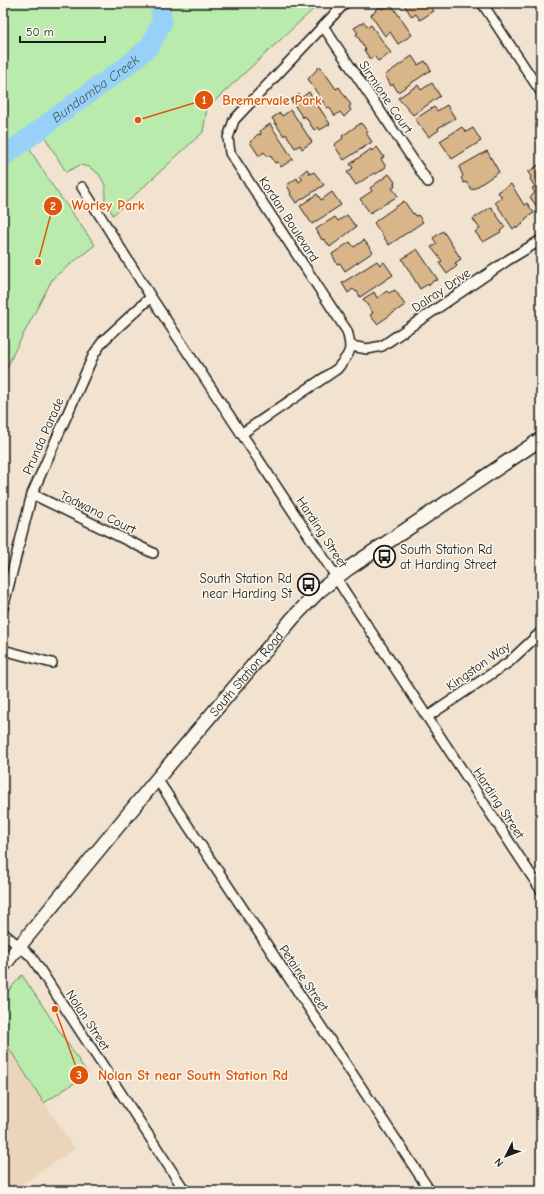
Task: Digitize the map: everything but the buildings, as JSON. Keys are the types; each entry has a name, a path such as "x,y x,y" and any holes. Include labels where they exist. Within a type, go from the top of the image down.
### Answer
{"main road":[{"name":"South Station Road","path":"3,966 156,779 293,618 319,591 541,439"}],"street":[{"name":"Kordan Boulevard","path":"346,3 234,120 228,138 230,153 347,331 352,346"},
{"path":"482,3 541,92"},
{"name":"Sirmione Court","path":"323,26 428,182"},
{"name":"Harding Street","path":"82,187 151,297 541,890"},
{"name":"Dalray Drive","path":"352,346 367,349 382,346 508,260 541,240"},
{"name":"Prunda Parade","path":"3,608 32,494 94,354 103,341 151,297"},
{"path":"241,434 337,369 347,357 352,346"},
{"name":"Todwana Court","path":"32,494 153,553"},
{"name":"Kingston Way","path":"427,717 509,662 541,632"},
{"path":"3,650 52,662"},
{"name":"Petaine Street","path":"156,779 430,1191"},
{"path":"3,933 19,946"},
{"name":"Nolan Street","path":"19,946 31,956 185,1191"}],"shaded area":[{"path":"3,1039 75,1149 12,1191 3,1191"}],"green space":[{"path":"3,3 320,3 207,108 203,132 113,215 105,200 105,185 99,174 89,167 80,165 66,172 43,134 29,148 52,185 95,245 53,278 15,350 3,377"},
{"path":"22,975 88,1074 44,1103 3,1039 3,997"}],"waterway":[{"name":"Bundamba Creek","path":"3,157 127,66 150,46 162,22 160,3"}],"place":[{"name":"Bremervale Park","path":"138,120"},
{"name":"Worley Park","path":"38,262"},
{"name":"South Station Rd at Harding Street","path":"385,556"},
{"name":"South Station Rd near Harding St","path":"308,585"},
{"name":"Nolan St near South Station Rd","path":"55,1009"}]}
